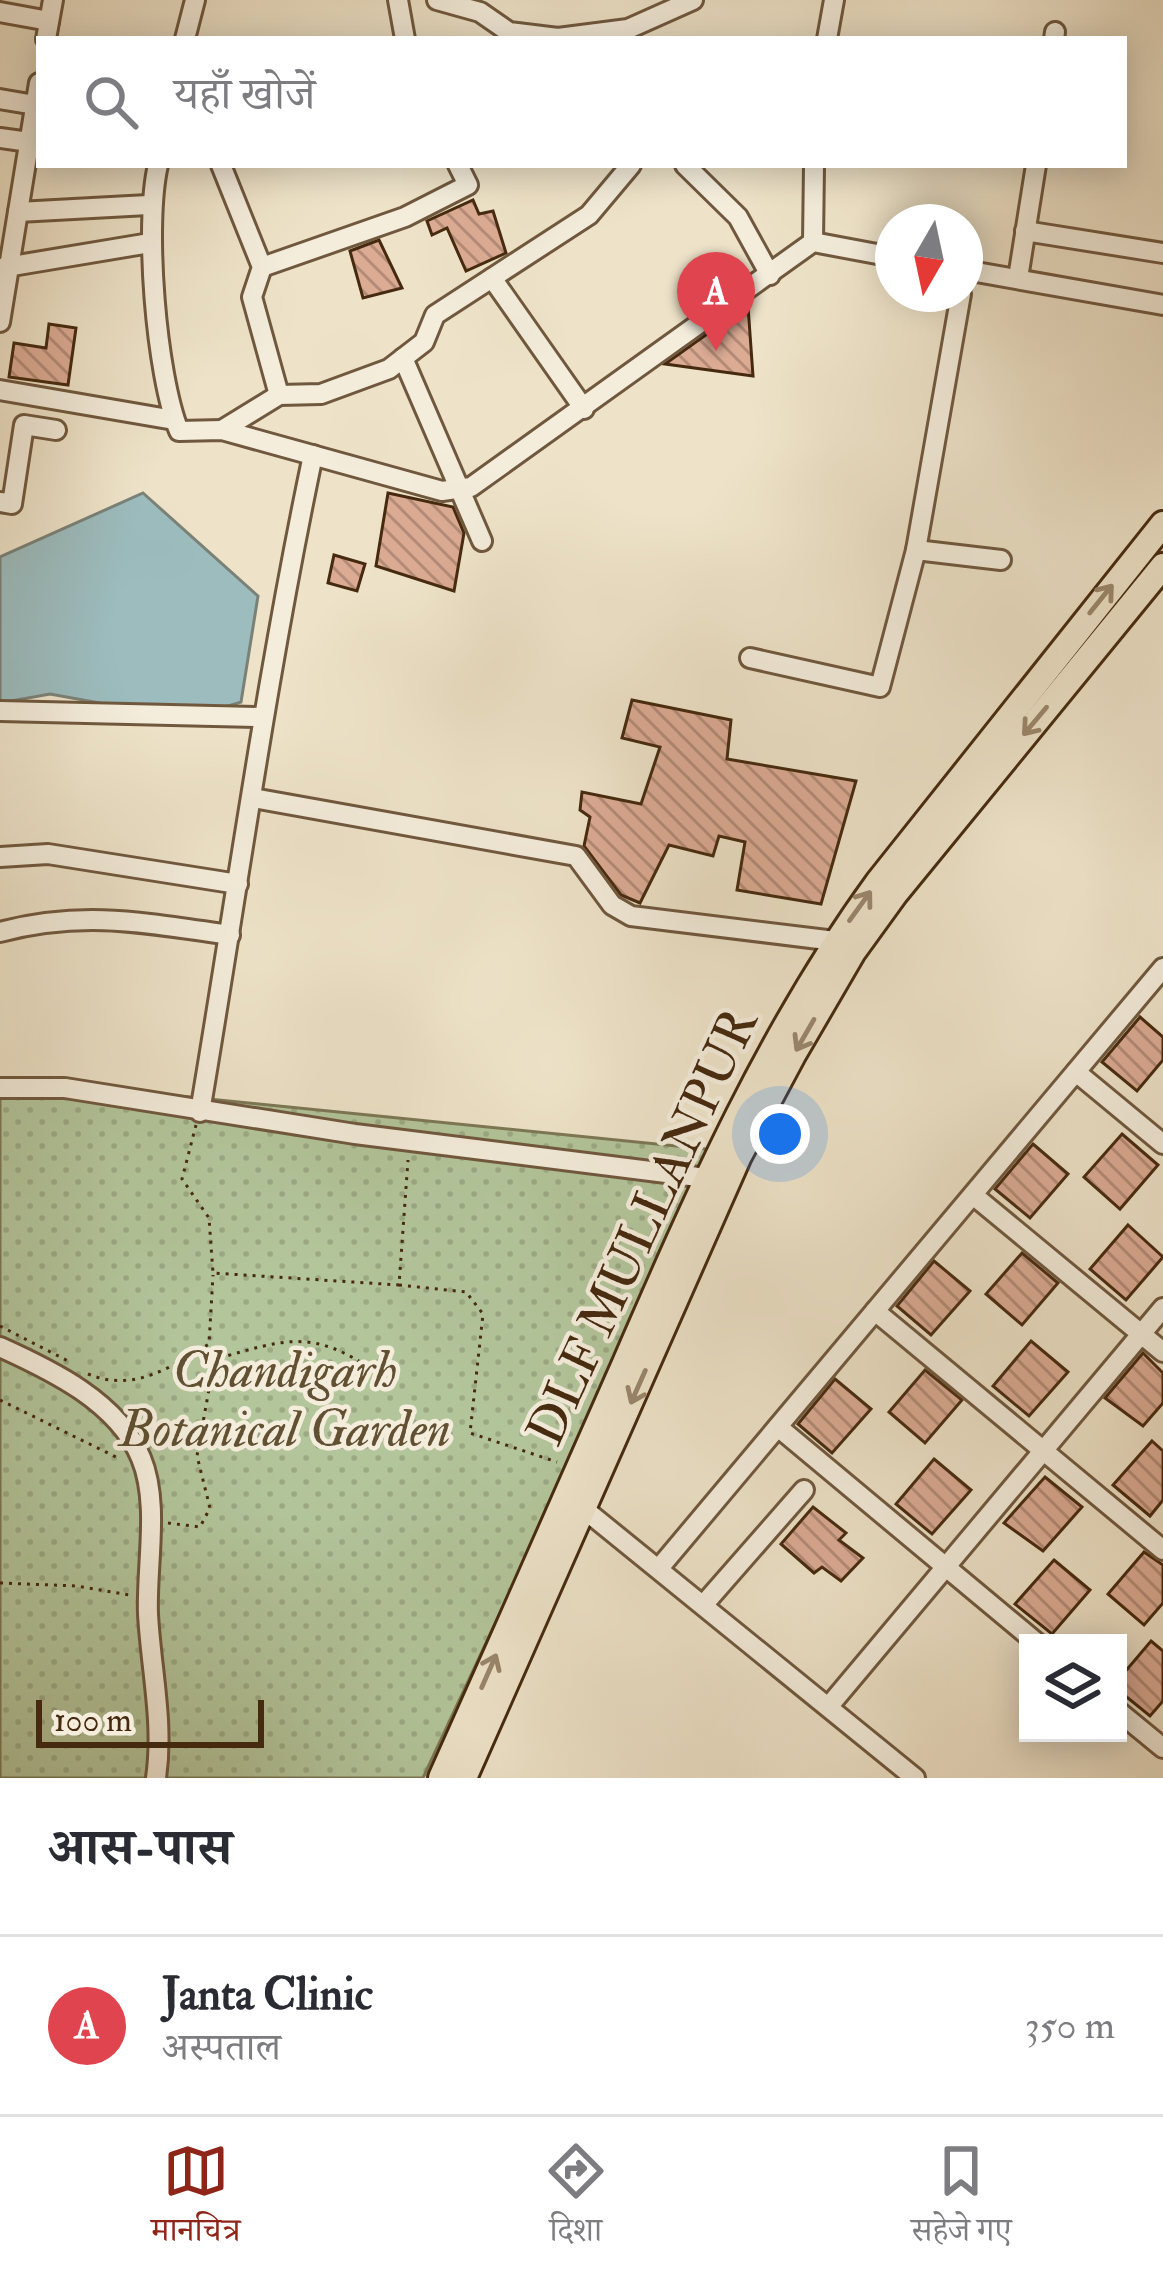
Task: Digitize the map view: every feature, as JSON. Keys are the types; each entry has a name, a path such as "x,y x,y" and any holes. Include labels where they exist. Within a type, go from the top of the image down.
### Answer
{"main road":[{"name":"DLF MULLANPUR","path":"464,1778 576,1502 578,1469 706,1178 835,940 1163,524"},
{"name":"DLF MULLANPUR","path":"441,1778 739,1156 853,952 951,823 1163,566"}],"street":[{"path":"186,36 195,0"},
{"path":"398,0 404,36"},
{"path":"437,0 480,12 509,32 541,36"},
{"path":"626,36 693,0"},
{"path":"828,36 834,0"},
{"path":"0,12 49,20"},
{"path":"0,99 35,105"},
{"path":"0,322 11,219 23,182 36,100"},
{"path":"0,138 29,142"},
{"path":"157,168 148,205 150,244 177,425"},
{"path":"222,168 262,267 252,297 279,395"},
{"path":"262,267 405,217 468,184 460,168"},
{"path":"222,430 279,395 322,394 404,358 424,342 435,315 589,215 628,168"},
{"path":"691,168 738,217 770,275"},
{"path":"813,242 814,168"},
{"path":"1018,278 1036,168"},
{"path":"0,178 23,182"},
{"path":"11,219 148,205"},
{"path":"1025,231 1163,253"},
{"path":"0,390 222,430 442,491 459,489 471,487 584,409 813,242 875,253"},
{"path":"4,269 150,244"},
{"path":"983,273 1163,304"},
{"path":"492,278 584,409"},
{"path":"750,658 880,687 916,550 958,312"},
{"path":"404,358 482,541"},
{"path":"0,502 11,504 24,425 56,430"},
{"path":"200,1112 253,798 261,717 313,455"},
{"path":"916,550 1001,560"},
{"path":"0,711 261,717"},
{"path":"253,798 576,856 612,905 631,916 835,940"},
{"path":"0,857 47,854 238,884"},
{"path":"0,932 51,919 93,916 230,935"},
{"path":"661,1567 1163,968"},
{"path":"1076,1072 1163,1144"},
{"path":"0,1088 65,1088 200,1112 706,1178"},
{"path":"973,1195 1163,1352"},
{"path":"829,1706 1163,1308"},
{"path":"875,1311 1163,1550"},
{"path":"0,1347 62,1375 118,1424 144,1470 148,1589 161,1733 156,1778"},
{"path":"778,1427 1026,1634"},
{"path":"704,1603 804,1490"},
{"path":"576,1502 915,1778"},
{"path":"1127,1718 1163,1748"}],"path":[{"path":"0,1326 45,1345 76,1369 102,1379 154,1378 209,1344 213,1274 209,1218 182,1180 200,1112"},
{"path":"399,1285 409,1141"},
{"path":"213,1274 466,1292 483,1315 470,1433 578,1469"},
{"path":"148,1520 200,1527 210,1508 197,1456 211,1378 223,1357 303,1339 331,1343 362,1363"},
{"path":"0,1400 144,1470"},
{"path":"0,1583 77,1586 133,1596 148,1589"}],"green space":[{"name":"Chandigarh Botanical Garden","path":"0,1078 716,1150 423,1778 0,1778"}],"water":[{"path":"143,493 258,596 241,702 188,719 50,694 0,703 0,557"}],"building":[{"path":"473,200 479,214 493,211 506,253 466,271 447,228 432,235 427,221"},
{"path":"379,240 402,288 363,298 350,251"},
{"path":"748,306 753,376 665,364 738,312"},
{"path":"49,324 76,328 68,385 9,377 14,343 46,348"},
{"path":"388,493 453,507 464,533 454,591 376,566"},
{"path":"334,555 365,564 357,591 328,583"},
{"path":"632,700 731,720 727,759 856,781 821,904 737,890 745,842 719,836 713,856 669,845 640,903 621,895 584,846 590,817 580,810 582,792 641,804 660,747 622,738"},
{"path":"1140,1017 1163,1037 1163,1060 1137,1091 1102,1062"},
{"path":"1122,1134 1158,1165 1120,1209 1084,1177"},
{"path":"1033,1144 1068,1174 1030,1218 995,1189"},
{"path":"1128,1225 1163,1257 1126,1300 1090,1269"},
{"path":"1022,1253 1058,1283 1022,1325 986,1294"},
{"path":"934,1261 970,1291 931,1335 897,1306"},
{"path":"1031,1341 1068,1372 1029,1416 993,1386"},
{"path":"1143,1353 1163,1373 1163,1403 1143,1426 1105,1398"},
{"path":"925,1370 962,1400 925,1443 889,1412"},
{"path":"835,1379 871,1409 832,1453 798,1424"},
{"path":"1152,1441 1163,1451 1163,1500 1150,1516 1113,1485"},
{"path":"934,1459 971,1490 932,1534 896,1504"},
{"path":"1045,1477 1082,1507 1043,1551 1004,1523"},
{"path":"813,1507 846,1533 839,1540 863,1558 841,1581 822,1567 814,1573 781,1544"},
{"path":"1144,1552 1163,1565 1163,1603 1144,1625 1108,1594"},
{"path":"1054,1560 1090,1590 1052,1634 1015,1604"},
{"path":"1151,1641 1163,1651 1163,1701 1150,1716 1127,1697 1127,1669"}],"place":[{"name":"Janta Clinic","path":"716,351"}]}
